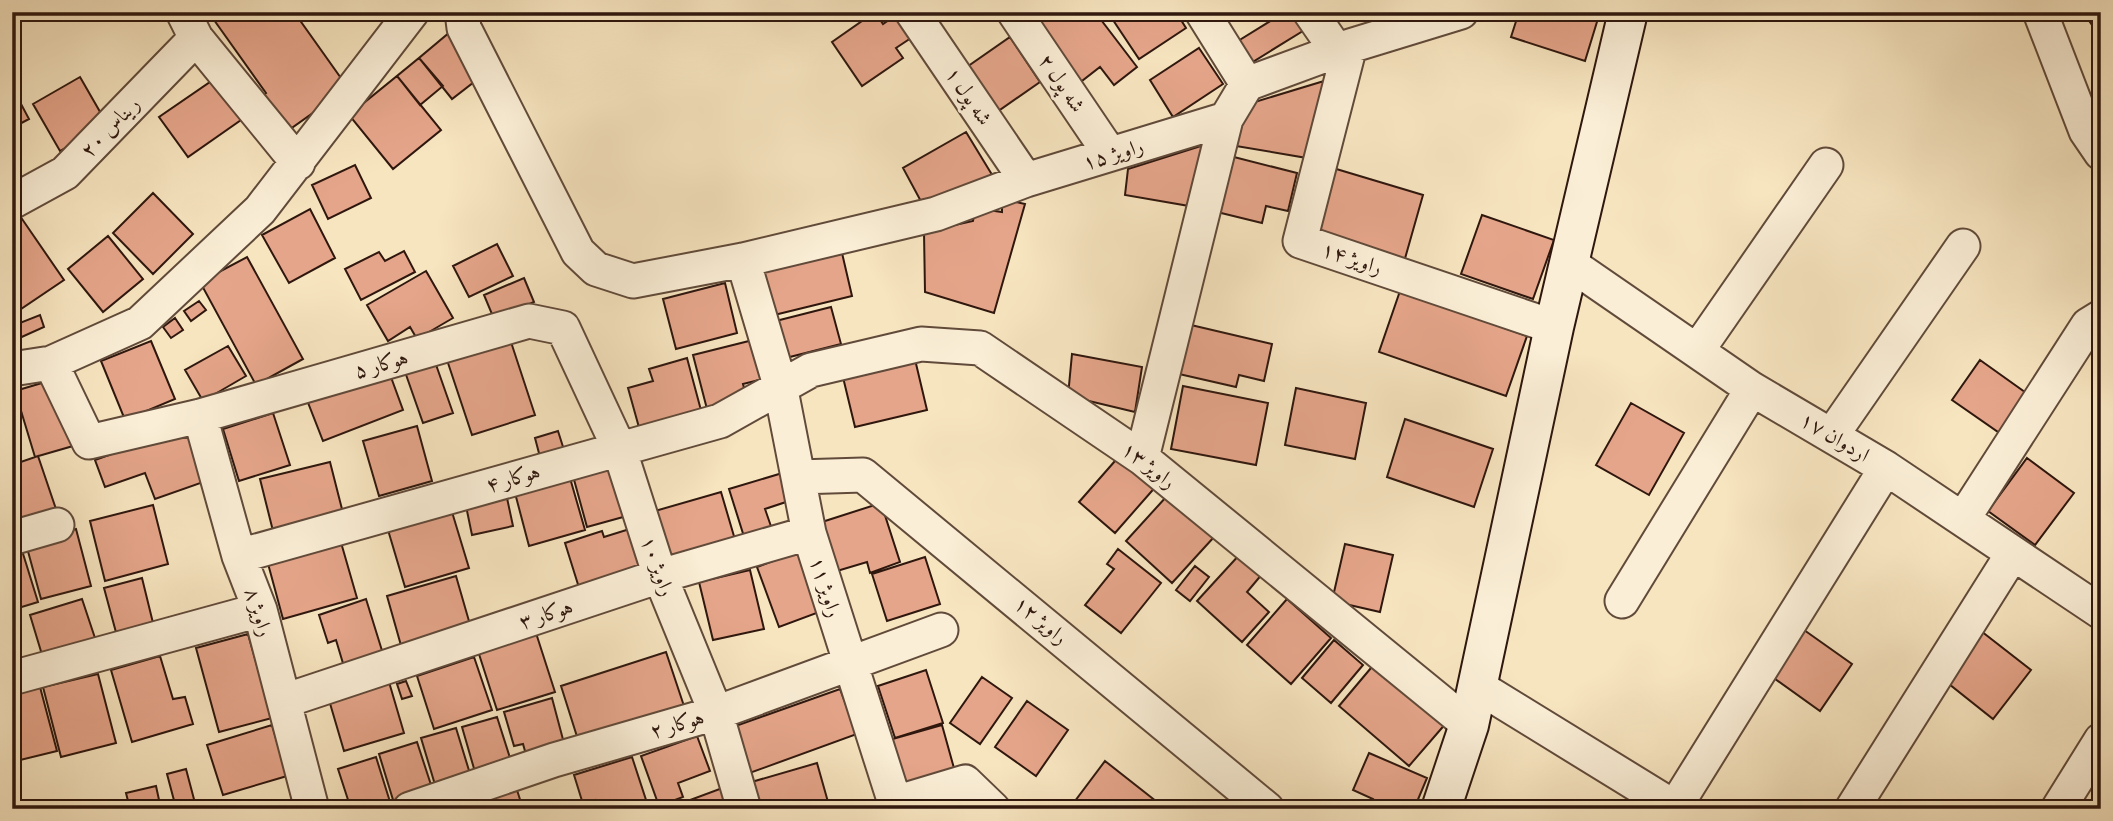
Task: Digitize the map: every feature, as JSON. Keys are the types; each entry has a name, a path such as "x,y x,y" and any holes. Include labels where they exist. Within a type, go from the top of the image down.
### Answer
{"street":[{"name":"راویژ ۱۵","path":"462,12 464,28 578,252 596,269 633,281 743,260 936,214 1026,180 1226,119"},
{"name":"شه پول ۱","path":"912,12 1026,180"},
{"name":"شه پول ۲","path":"1014,12 1110,154"},
{"path":"1202,12 1247,84"},
{"path":"1310,12 1343,49"},
{"path":"1142,458 1226,119 1247,84 1343,49 1461,12"},
{"path":"1441,809 1469,725 1554,327 1628,12"},
{"path":"2040,12 2096,136"},
{"path":"12,369 51,363 140,323 260,210 298,163 401,17"},
{"path":"189,25 298,163"},
{"name":"ریناس ۲۰","path":"12,202 65,173 189,25"},
{"name":"راویژ ۱۴","path":"1343,49 1300,241 1554,327"},
{"path":"1697,351 1826,165"},
{"path":"1832,435 1964,246"},
{"name":"راویژ ۱۱","path":"743,260 780,385 809,533 850,663 885,806 965,782 993,809"},
{"name":"اردوان ۱۷","path":"1569,263 1752,388 1886,468 2101,612"},
{"path":"1963,519 2088,325 2101,317"},
{"name":"هوکار ۵","path":"51,363 89,442 200,416 529,321 563,328"},
{"name":"راویژ ۱۰","path":"563,328 619,448 660,576 716,713 744,809"},
{"name":"راویژ ۱۳","path":"780,385 811,370 921,344 980,348 1142,458 1469,725"},
{"name":"هوکار ۴","path":"239,556 720,421 780,385"},
{"path":"1622,601 1752,388"},
{"name":"راویژ ۸","path":"200,416 239,556 260,610 312,809"},
{"path":"1477,686 1676,808 1886,468"},
{"name":"راویژ ۱۲","path":"798,477 863,475 1266,809"},
{"path":"12,538 57,525"},
{"name":"هوکار ۳","path":"284,701 660,576 809,533"},
{"path":"1852,809 2013,553"},
{"path":"12,678 260,610"},
{"name":"هوکار ۲","path":"410,809 554,760 716,713 941,630"},
{"path":"2058,809 2101,740"}],"building":[{"path":"224,12 294,12 348,88 286,132 261,97 266,93 214,20"},
{"path":"875,12 883,24 899,13 914,36 896,48 903,58 862,86 832,42"},
{"path":"1044,12 1095,12 1137,67 1114,85 1100,67 1078,84 1031,22"},
{"path":"1118,12 1176,12 1186,28 1139,59 1111,17"},
{"path":"1285,12 1302,12 1311,26 1251,63 1238,41"},
{"path":"1519,12 1600,12 1585,61 1511,37"},
{"path":"2083,12 2101,12 2101,38"},
{"path":"450,32 483,75 452,99 419,58"},
{"path":"1010,37 1040,82 994,114 964,69"},
{"path":"1199,48 1223,84 1173,117 1150,80"},
{"path":"419,58 443,86 420,105 397,76"},
{"path":"397,76 441,130 393,169 349,115"},
{"path":"80,77 107,124 60,151 33,104"},
{"path":"213,80 241,120 188,157 159,117"},
{"path":"1324,81 1307,158 1230,145 1245,105"},
{"path":"12,87 29,119 12,128"},
{"path":"966,132 994,178 924,207 903,168"},
{"path":"1204,145 1195,207 1125,195 1128,169"},
{"path":"1230,156 1297,173 1288,211 1266,206 1262,223 1217,212"},
{"path":"355,165 371,198 328,219 312,185"},
{"path":"1333,168 1423,195 1404,262 1313,235"},
{"path":"153,193 193,234 153,274 113,233"},
{"path":"1002,199 1025,204 994,313 925,292 924,232 973,221 975,208 1002,212"},
{"path":"310,209 335,258 289,283 262,235"},
{"path":"1482,215 1554,240 1533,299 1461,274"},
{"path":"20,216 64,280 12,315 12,221"},
{"path":"108,236 143,279 103,312 68,269"},
{"path":"497,244 513,276 469,297 453,266"},
{"path":"404,251 415,272 361,300 345,269 379,252 385,261"},
{"path":"842,253 852,296 766,317 756,274"},
{"path":"247,257 303,359 256,385 200,282"},
{"path":"426,271 453,318 417,339 410,327 388,341 367,305"},
{"path":"524,278 534,302 494,319 484,295"},
{"path":"725,283 737,333 676,349 663,299"},
{"path":"1400,291 1527,336 1506,396 1379,352"},
{"path":"199,301 206,310 191,321 184,311"},
{"path":"831,307 841,344 774,361 764,324"},
{"path":"40,315 44,327 15,340 12,326"},
{"path":"175,318 183,330 171,338 163,327"},
{"path":"1191,325 1272,344 1264,381 1239,375 1236,387 1179,374"},
{"path":"510,339 535,415 472,435 447,360"},
{"path":"757,339 767,378 743,384 747,399 707,409 693,355"},
{"path":"151,341 175,399 125,420 101,361"},
{"path":"228,346 246,376 203,401 185,370"},
{"path":"913,351 927,410 855,427 841,369"},
{"path":"1072,354 1142,367 1135,412 1068,396"},
{"path":"687,358 702,414 640,431 628,388 653,381 649,369"},
{"path":"434,359 453,413 423,423 404,369"},
{"path":"1980,360 2029,395 2001,434 1952,400"},
{"path":"388,369 403,410 323,441 307,400"},
{"path":"52,380 73,446 35,457 15,391"},
{"path":"1183,386 1268,403 1256,465 1171,449"},
{"path":"1296,388 1366,403 1355,459 1285,445"},
{"path":"1631,403 1684,433 1649,495 1596,465"},
{"path":"273,413 290,465 239,481 223,429"},
{"path":"1405,419 1493,449 1474,507 1387,477"},
{"path":"192,425 212,479 155,499 145,473 105,487 95,460"},
{"path":"417,426 432,481 379,496 363,441"},
{"path":"558,431 564,450 540,457 535,438"},
{"path":"1122,453 1158,484 1115,533 1079,502"},
{"path":"38,456 57,512 12,527 12,465"},
{"path":"2027,458 2074,493 2035,545 1988,511"},
{"path":"330,462 344,517 274,535 260,479"},
{"path":"619,462 634,514 587,527 573,476"},
{"path":"789,471 798,498 765,509 774,535 746,543 729,489"},
{"path":"570,478 585,530 529,546 515,493"},
{"path":"721,492 736,543 670,562 655,511"},
{"path":"1167,496 1214,537 1172,583 1126,541"},
{"path":"507,498 513,526 472,535 466,506"},
{"path":"881,503 900,562 870,573 867,562 837,571 822,522"},
{"path":"153,505 168,564 105,581 90,521"},
{"path":"452,512 469,568 405,587 388,530"},
{"path":"636,527 650,573 581,594 565,543 602,531 604,537"},
{"path":"76,529 91,586 41,599 26,544"},
{"path":"340,539 357,598 283,619 267,560"},
{"path":"20,544 38,602 12,610 12,546"},
{"path":"1345,544 1393,555 1380,612 1332,601"},
{"path":"1118,549 1161,583 1121,633 1085,605 1114,569 1107,564"},
{"path":"799,551 822,611 779,627 757,567"},
{"path":"1241,553 1263,573 1247,592 1269,612 1242,642 1197,601"},
{"path":"925,557 940,604 887,621 872,574"},
{"path":"1195,566 1209,577 1190,601 1176,590"},
{"path":"750,570 764,629 713,640 699,582"},
{"path":"456,576 471,628 402,649 387,596"},
{"path":"142,578 154,627 117,636 104,588"},
{"path":"82,599 96,641 43,658 30,615"},
{"path":"366,599 384,657 345,670 336,640 328,643 319,615"},
{"path":"1287,599 1331,638 1291,684 1247,645"},
{"path":"1797,625 1852,664 1820,711 1764,671"},
{"path":"1981,631 2031,670 1993,719 1944,680"},
{"path":"536,633 555,692 497,710 478,651"},
{"path":"248,634 272,718 219,732 196,648"},
{"path":"1334,640 1363,665 1331,703 1302,678"},
{"path":"666,652 686,712 580,746 561,686"},
{"path":"160,656 173,699 185,697 193,724 132,742 111,670"},
{"path":"474,657 492,710 434,729 417,676"},
{"path":"1376,662 1447,722 1409,766 1339,706"},
{"path":"926,670 943,723 895,738 878,686"},
{"path":"98,674 116,743 61,757 43,687"},
{"path":"982,677 1012,698 980,744 950,723"},
{"path":"406,681 412,696 402,699 397,684"},
{"path":"389,682 404,733 344,751 329,700"},
{"path":"40,687 57,751 12,762 12,695"},
{"path":"840,689 857,734 744,775 727,729"},
{"path":"552,698 565,747 527,758 523,744 514,746 504,712"},
{"path":"1027,701 1068,730 1036,776 995,747"},
{"path":"497,717 511,761 475,772 462,727"},
{"path":"272,725 287,776 223,795 207,745"},
{"path":"942,725 957,779 897,796 882,742"},
{"path":"456,728 471,777 436,788 421,738"},
{"path":"697,736 710,771 678,783 683,797 659,806 641,756"},
{"path":"417,742 433,791 394,803 379,754"},
{"path":"1369,753 1427,778 1414,809 1369,809 1373,799 1353,790"},
{"path":"376,757 391,805 377,809 351,809 338,769"},
{"path":"632,757 649,809 597,809 595,800 583,804 574,775"},
{"path":"1105,761 1166,809 1069,809"},
{"path":"817,763 830,809 755,809 748,783"},
{"path":"186,769 195,803 176,808 167,774"},
{"path":"156,786 161,809 130,809 126,793"},
{"path":"725,787 733,809 666,809"},
{"path":"517,790 523,809 476,809 474,802"},
{"path":"950,797 953,809 909,809"}]}
